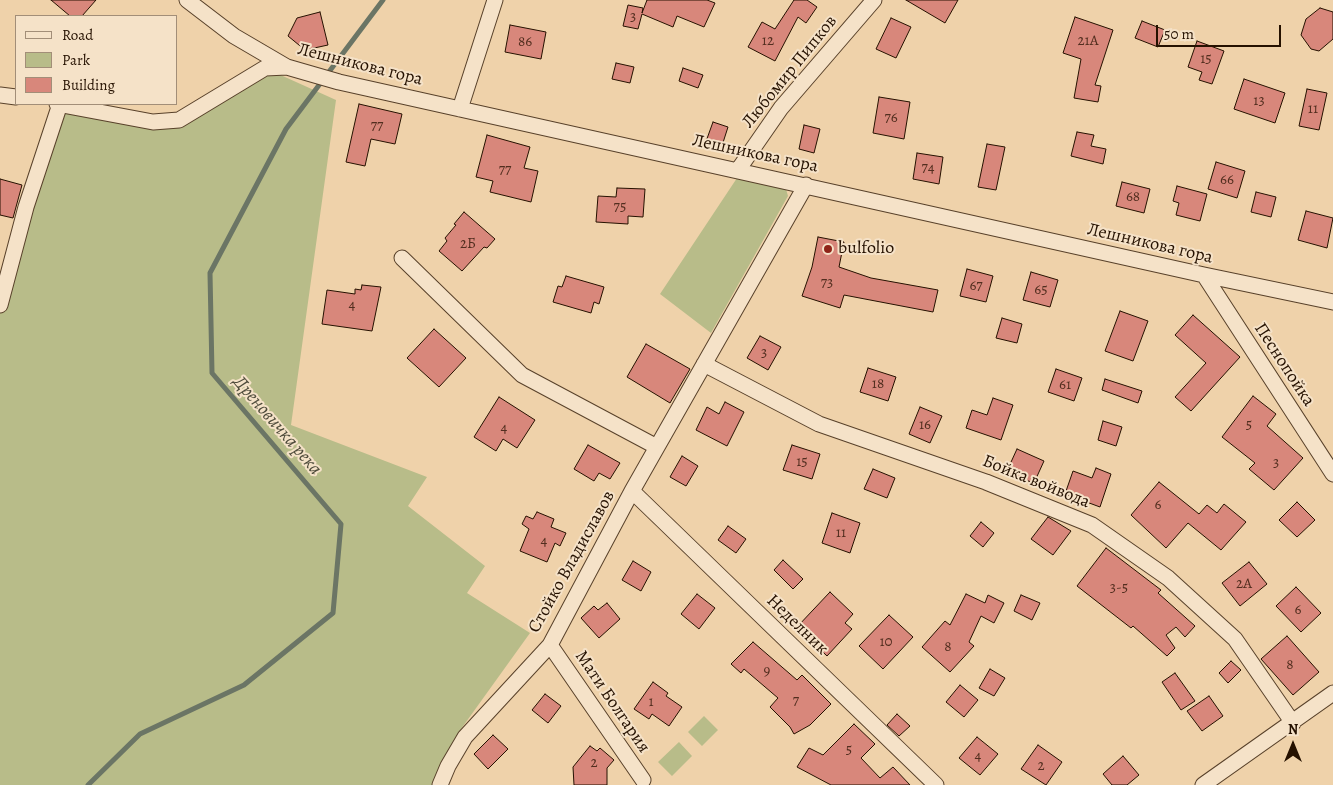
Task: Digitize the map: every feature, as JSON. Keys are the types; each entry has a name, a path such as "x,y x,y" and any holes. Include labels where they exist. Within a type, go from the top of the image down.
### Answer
{"street":[{"name":"Лешникова гора","path":"187,0 234,36 287,67 339,82 1204,275 1333,302"},
{"path":"460,109 495,0"},
{"name":"Любомир Пипков","path":"738,170 780,108 874,0"},
{"path":"64,105 153,122 179,120 266,68 287,67"},
{"path":"0,95 15,98"},
{"path":"0,305 26,207 59,105"},
{"name":"Стойко Владиславов","path":"440,785 448,766 465,737 550,645 632,491 806,185"},
{"path":"402,258 522,375 657,447"},
{"name":"Песнопойка","path":"1204,275 1333,474"},
{"name":"Бойка войвода","path":"704,364 819,424 986,482 1092,525 1168,578 1234,639 1293,723"},
{"name":"Неделник","path":"632,491 936,785"},
{"name":"Мати Болгария","path":"550,645 642,780"},
{"path":"1203,785 1333,693"}],"green space":[{"path":"265,68 336,100 291,425 427,477 408,506 485,566 467,593 530,633 461,729 433,785 0,785 0,305 60,105 179,120"},
{"path":"737,178 786,189 788,196 711,333 660,294"},
{"path":"704,716 718,730 702,746 688,732"},
{"path":"679,742 692,756 672,776 658,762"}],"building":[{"path":"51,0 96,0 83,15 69,15"},
{"path":"647,0 707,0 715,3 704,27 677,16 673,27 642,14 638,29 623,26 628,5 643,8 642,13"},
{"path":"794,0 807,0 817,7 806,23 798,17 775,61 748,47 762,22 775,29"},
{"path":"906,0 958,0 945,23"},
{"path":"1320,8 1333,12 1333,39 1319,51 1311,49 1301,35 1306,19"},
{"path":"320,12 328,45 305,50 288,36 297,18"},
{"path":"1075,17 1113,30 1095,85 1101,86 1098,102 1074,98 1081,59 1063,53"},
{"path":"891,18 911,27 896,58 876,49"},
{"path":"1142,21 1165,30 1158,47 1135,38"},
{"path":"510,25 546,32 541,59 505,52"},
{"path":"1197,41 1224,51 1212,84 1199,80 1202,72 1188,67"},
{"path":"616,63 634,67 630,83 612,79"},
{"path":"683,68 703,75 698,88 679,81"},
{"path":"1244,79 1285,93 1275,123 1234,109"},
{"path":"1307,89 1327,93 1319,130 1299,126"},
{"path":"879,97 910,102 904,139 873,133"},
{"path":"359,104 402,114 395,144 371,139 365,166 346,162"},
{"path":"713,122 728,127 720,152 704,147"},
{"path":"804,125 820,129 814,153 799,149"},
{"path":"1077,132 1094,135 1091,146 1106,149 1103,164 1071,156"},
{"path":"487,135 530,147 524,168 538,171 531,202 490,192 493,181 476,177"},
{"path":"987,144 1005,147 996,190 978,187"},
{"path":"917,153 943,157 939,184 913,179"},
{"path":"1216,162 1245,171 1237,198 1208,189"},
{"path":"0,179 22,185 13,218 0,215"},
{"path":"1122,182 1150,189 1144,213 1116,206"},
{"path":"1177,186 1207,194 1200,221 1176,215 1179,203 1173,201"},
{"path":"617,188 645,189 643,217 628,216 628,224 596,222 598,196 616,197"},
{"path":"1256,192 1276,197 1271,217 1251,212"},
{"path":"1306,211 1333,218 1327,248 1298,240"},
{"path":"464,212 495,239 487,248 484,247 462,271 439,251 447,241 445,238"},
{"path":"818,237 844,242 839,267 871,278 938,290 933,312 844,295 840,308 802,296 812,267"},
{"path":"967,269 993,276 986,302 960,296"},
{"path":"1031,272 1058,280 1050,307 1023,300"},
{"path":"566,276 604,287 599,304 594,302 591,313 553,302 558,286 562,287"},
{"path":"362,285 381,287 372,331 322,324 327,290 355,294 355,289 361,290"},
{"path":"1120,311 1148,321 1133,361 1105,351"},
{"path":"1193,315 1240,357 1191,411 1175,397 1206,363 1175,335"},
{"path":"1002,318 1022,324 1017,343 996,338"},
{"path":"434,329 466,358 439,387 407,358"},
{"path":"760,336 781,347 768,370 747,358"},
{"path":"646,344 690,369 670,403 627,377"},
{"path":"868,368 896,377 888,401 860,392"},
{"path":"1056,369 1082,378 1074,401 1048,392"},
{"path":"1105,379 1142,391 1138,403 1102,390"},
{"path":"1253,396 1276,414 1267,426 1303,458 1274,490 1249,469 1255,463 1222,437"},
{"path":"499,397 535,420 517,448 503,439 496,451 474,437"},
{"path":"993,398 1013,405 1001,440 966,428 972,410 987,415"},
{"path":"725,402 744,412 727,446 696,430 707,407 719,414"},
{"path":"920,407 942,416 930,443 909,434"},
{"path":"1103,421 1122,427 1116,446 1098,440"},
{"path":"588,445 620,463 610,479 599,473 594,481 574,469"},
{"path":"792,445 820,454 812,479 783,470"},
{"path":"1017,449 1044,461 1034,483 1006,473"},
{"path":"682,456 698,466 686,486 670,477"},
{"path":"1096,468 1111,474 1100,507 1065,494 1073,471 1092,478"},
{"path":"873,469 895,478 887,498 864,489"},
{"path":"1159,482 1199,514 1207,505 1217,513 1224,504 1246,522 1221,550 1188,523 1166,548 1131,515"},
{"path":"1297,502 1315,520 1297,537 1279,520"},
{"path":"537,512 554,519 551,527 566,533 560,546 555,543 547,562 520,551 529,529 522,524 526,516 533,519"},
{"path":"832,513 860,523 850,553 822,543"},
{"path":"1048,517 1071,531 1053,555 1031,539"},
{"path":"981,522 994,533 983,547 970,536"},
{"path":"728,526 746,539 736,553 718,540"},
{"path":"1106,548 1161,590 1158,593 1195,626 1185,637 1176,627 1166,635 1175,648 1167,656 1133,626 1131,628 1077,586"},
{"path":"783,560 803,579 793,589 774,570"},
{"path":"633,561 651,572 641,591 622,580"},
{"path":"1249,562 1267,584 1240,606 1222,583"},
{"path":"1296,587 1321,613 1301,632 1276,606"},
{"path":"830,592 853,614 845,623 852,629 827,656 797,627"},
{"path":"697,594 715,608 699,629 681,614"},
{"path":"966,594 985,603 988,595 1004,603 994,623 981,616 969,642 974,646 950,672 922,647 945,621 950,625"},
{"path":"1021,595 1040,603 1032,620 1014,611"},
{"path":"607,603 620,619 599,638 581,618 594,606 598,610"},
{"path":"889,615 913,637 883,669 859,646"},
{"path":"1287,636 1319,672 1293,695 1261,659"},
{"path":"753,642 797,680 802,675 831,704 810,725 794,734 790,727 770,707 778,698 744,669 741,673 731,664"},
{"path":"1231,661 1241,670 1228,683 1219,673"},
{"path":"990,669 1005,678 994,696 979,688"},
{"path":"1175,673 1195,701 1181,710 1162,682"},
{"path":"653,682 668,693 666,696 682,707 669,726 652,714 649,719 634,709"},
{"path":"960,685 978,700 964,717 946,702"},
{"path":"545,694 561,706 548,723 532,710"},
{"path":"1209,696 1223,716 1202,731 1187,711"},
{"path":"897,714 910,726 899,736 887,725"},
{"path":"854,724 875,744 861,758 880,778 893,767 910,785 831,785 797,767 809,748 823,755"},
{"path":"493,735 508,749 488,769 474,754"},
{"path":"977,737 998,754 980,775 959,758"},
{"path":"1038,745 1062,762 1046,785 1021,769"},
{"path":"590,746 597,751 600,748 614,760 607,768 607,785 574,785 573,767"},
{"path":"1123,756 1139,775 1127,785 1112,785 1103,774"}],"waterway":[{"name":"Дреновичка река","path":"88,785 140,734 244,685 333,613 341,524 212,373 210,273 286,129 383,0"}],"place":[{"name":"bulfolio","path":"828,249"}]}
